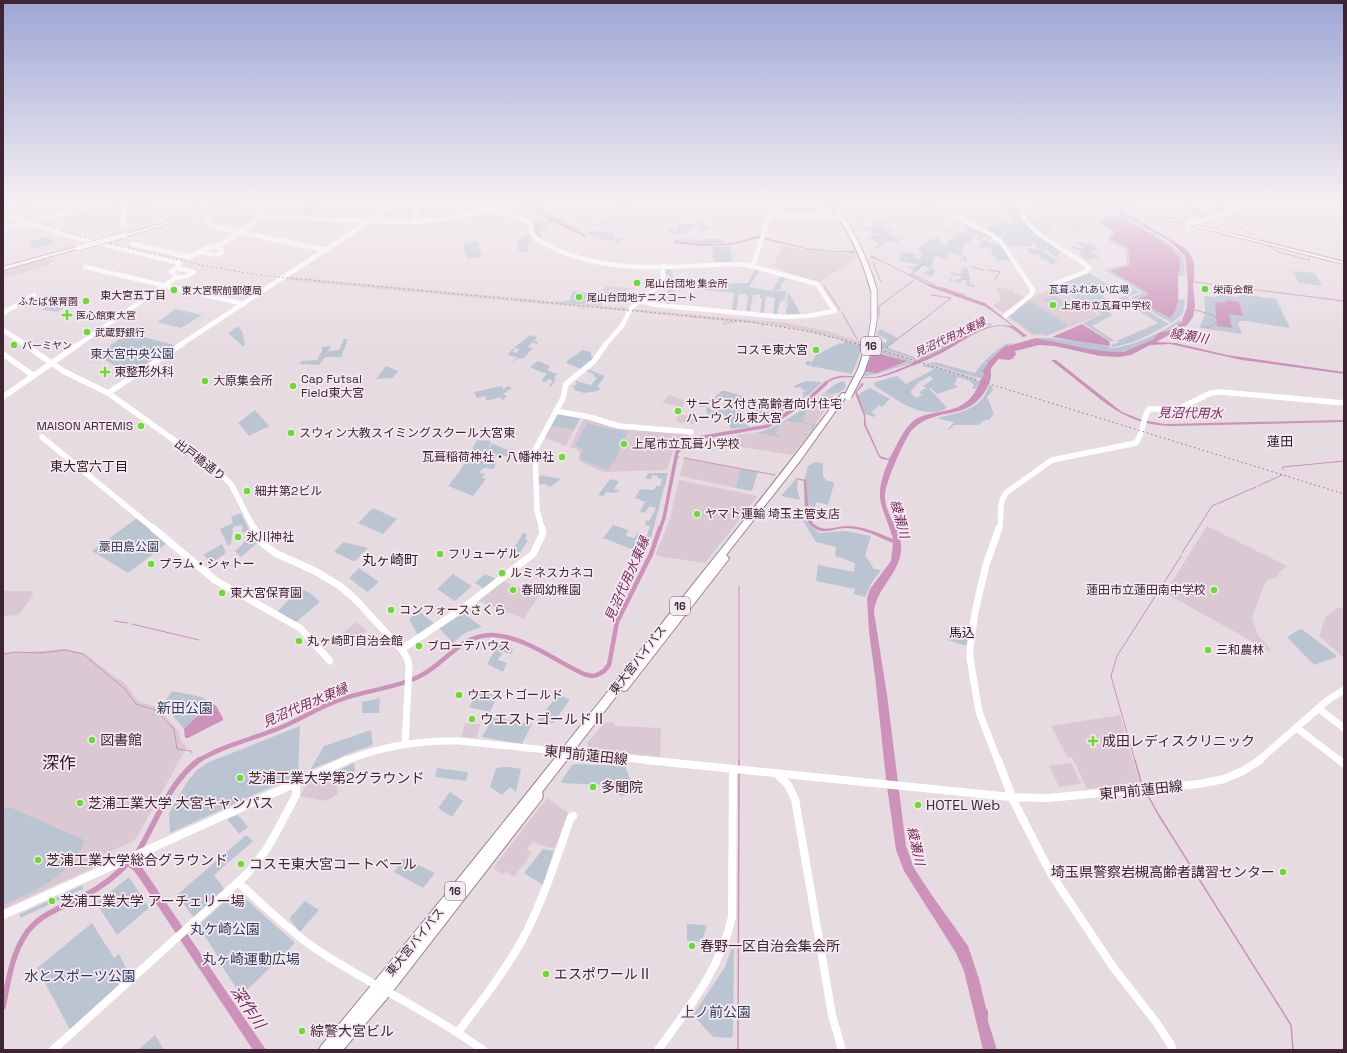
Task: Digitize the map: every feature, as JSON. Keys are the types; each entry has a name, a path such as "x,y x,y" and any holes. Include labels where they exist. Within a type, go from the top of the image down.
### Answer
{"highway":[{"name":"東大宮バイパス","path":"335,1050 568,754 846,396 863,368 872,342 875,319 873,291 857,248"},
{"name":"東大宮バイパス","path":"325,1050 382,989"}],"main road":[{"path":"3,268 73,248"},
{"path":"1287,248 1344,262"}],"street":[{"path":"119,248 180,263 171,272 174,276"},
{"path":"150,248 189,257 204,248"},
{"path":"199,252 215,256 222,252 220,248"},
{"path":"317,248 326,250"},
{"path":"108,394 329,248"},
{"path":"555,248 574,258 615,267 734,264 753,266 818,284 835,311 808,316 783,317 657,305 640,301"},
{"path":"753,266 759,248"},
{"path":"1005,248 1018,269 1032,286 1033,290 1031,295 1005,316"},
{"path":"1054,284 1085,272 1089,268 1084,262 1062,248"},
{"path":"402,649 462,609 533,554 543,533 537,510 534,453 563,398 566,384 594,361 606,344 622,326 632,308 660,284 663,278 662,266"},
{"path":"85,267 244,304"},
{"path":"3,397 164,285 174,276 188,276 194,272 176,268"},
{"path":"3,313 34,295"},
{"name":"出戸橋通り","path":"3,330 71,376 108,394 222,474 231,484 259,537 266,547 284,559 314,570 335,583 402,649 408,660 409,675 405,743"},
{"path":"3,354 34,376"},
{"path":"1172,1050 1171,1045 1160,1028 1113,967 1051,874 1011,797 979,712 970,658 970,648 979,593 986,565 1001,524 1001,506 1004,495 1029,475 1052,460 1136,443 1141,438 1146,414 1150,409 1178,409 1211,393 1221,392 1344,403"},
{"path":"556,411 589,417 619,426 691,432"},
{"path":"42,437 215,580 300,628 330,662"},
{"name":"東門前蓮田線","path":"3,915 361,754 405,743 459,741 568,754 778,775 1011,797 1048,798 1144,790 1214,782 1234,775 1256,762 1328,700 1344,690"},
{"path":"1319,709 1344,728"},
{"path":"1297,728 1344,764"},
{"path":"658,1050 719,962 727,941 732,917 733,770"},
{"path":"778,775 788,785 795,799 832,1015 842,1050"},
{"path":"53,1050 239,883 257,863 278,831 296,795 296,783"},
{"path":"458,1032 491,989 511,958 528,927 545,890 571,817 573,816"},
{"path":"239,883 282,923 312,946 382,989 458,1032 483,1050"}],"shaded area":[{"path":"781,248 855,254 856,259 820,282 784,272 785,269 774,266"},
{"path":"802,248 854,251 855,253"},
{"path":"1128,248 1170,248 1177,255 1180,266 1178,276 1178,298 1174,313 1170,318 1136,300 1147,295 1148,293 1111,271 1130,265"},
{"path":"1177,248 1186,249 1191,255 1194,263 1193,284 1195,306 1193,317 1187,325 1156,342 1176,343 1227,355 1344,372 1344,374 1242,360 1170,344 1150,345 1131,355 1119,357 1100,356 1055,346 1039,345 1015,351 1016,355 1013,357 1014,358 1009,360 998,359 991,368 991,376 988,387 979,400 971,406 961,410 925,420 913,428 891,472 886,489 886,502 900,538 901,552 896,568 879,596 874,612 887,695 906,846 914,868 968,946 988,1011 988,1021 997,1050 983,1050 964,971 956,953 904,871 896,850 869,632 867,598 870,589 891,561 893,543 870,533 852,528 822,531 813,527 805,515 804,481 795,478 806,480 809,516 812,522 816,525 825,528 847,526 859,527 893,539 880,501 881,484 889,460 879,457 864,425 864,416 855,393 862,383 864,384 857,392 865,414 866,425 880,456 889,459 902,435 912,422 925,415 953,409 969,399 974,393 984,374 982,371 989,361 1004,347 1036,338 1088,349 1124,352 1154,339 1158,333 1169,331 1178,325 1177,324 1183,322 1182,320 1187,308 1188,284 1185,256"},
{"path":"871,255 926,283 985,303 1027,336 1023,337 1011,328 1002,326 992,327 972,335 929,359 920,360 976,331 988,327 1000,325 1013,326 986,307 933,288 883,262 870,257"},
{"path":"46,258 56,261 49,263 49,265 3,278 3,270"},
{"path":"288,277 508,297 510,301 284,280"},
{"path":"606,286 631,288 621,297 613,294 602,302 602,306 629,308 628,311 585,307 583,309 578,307 511,301 511,297 588,305 586,303 590,292 600,292"},
{"path":"996,287 1013,290 1014,293 1026,297 1021,302 1003,313 993,305 1000,302 1000,295"},
{"name":"上尾市立瓦葺中学校","path":"1055,287 1099,315 1047,336 1032,335 1008,317 1031,297"},
{"path":"1226,300 1239,302 1243,316 1229,314 1232,328 1217,326 1215,302 1225,303"},
{"path":"633,309 787,323 827,331 918,360 914,361 797,329 765,324 764,327 761,326 761,324 739,322 724,325 722,323 724,321 631,311"},
{"path":"1082,324 1109,341 1110,346 1052,337"},
{"path":"873,352 906,362 877,373 865,372"},
{"path":"1051,360 1056,360 1122,412 1142,420 1165,424 1344,420 1344,422 1171,426 1157,425 1132,418 1111,407"},
{"path":"916,362 919,363 881,377 843,378 830,381 824,386 822,385 834,377 847,376 875,377"},
{"path":"929,363 977,378 976,380 924,364"},
{"path":"825,393 834,395 816,424 803,422 807,406"},
{"path":"669,395 689,402 688,404 684,403 683,407 662,403"},
{"path":"678,414 696,417 696,424 676,422"},
{"name":"上尾市立瓦葺小学校","path":"587,418 610,427 632,430 689,433 689,435 680,442 673,451 667,470 603,472 579,461 578,459 580,453 578,450 570,447 583,420"},
{"path":"787,421 813,425 812,431 792,455 725,444 727,437 759,432 776,435 779,426"},
{"path":"551,426 574,430 566,446 544,437"},
{"path":"684,458 740,469 736,488 680,476"},
{"path":"679,480 758,496 705,563 657,556 656,553 669,522"},
{"name":"蓮田市立蓮田南中学校","path":"1207,526 1287,566 1276,578 1268,580 1263,588 1252,618 1258,635 1273,653 1165,593"},
{"path":"503,581 539,595 524,619 479,601 478,599"},
{"path":"3,591 33,592 32,597 19,615 3,616"},
{"path":"1338,607 1344,609 1344,658 1319,636 1325,618"},
{"path":"357,622 367,631 345,648 336,638"},
{"name":"芝浦工業大学 大宮キャンパス","path":"65,649 84,653 116,678 123,681 138,701 157,707 179,732 181,741 187,747 134,841 105,854 100,859 97,866 3,909 3,654"},
{"path":"211,702 216,706 223,720 188,738 185,738 184,729"},
{"name":"成田レディスクリニック","path":"1120,715 1140,784 1087,789 1072,757 1067,757 1051,726"},
{"path":"614,722 615,726 661,728 660,757 589,749 587,743 604,723"},
{"path":"465,723 480,724 477,738 461,737"},
{"path":"1071,763 1081,784 1059,787 1049,766"},
{"path":"327,774 330,782 335,780 338,794 327,801 300,796 305,787 311,781"},
{"path":"547,798 568,813 556,847 553,848 538,845 533,841 527,849 532,853 514,877 506,871 503,875 493,868"}],"green space":[{"path":"464,248 480,248 482,257 467,259"},
{"path":"517,248 528,248 529,253 517,250"},
{"path":"712,248 730,248 733,263 714,262"},
{"path":"918,248 957,248 963,250 960,254 967,257 966,261 958,260 964,259 963,256 950,252 946,259 936,256 934,257 931,268 935,271 932,277 920,271 925,273 930,268 923,266 914,273 912,271 914,270 908,266 914,267 918,265 899,260 900,257 905,258 900,256 902,252 916,254 915,259 920,259 923,253 920,252"},
{"path":"992,248 1004,248 1011,260 997,260 994,255 991,254"},
{"path":"1027,248 1041,250 1058,261 1052,265 1046,259 1039,259 1041,257 1039,254 1031,254"},
{"path":"1039,248 1060,248 1063,250 1057,257 1048,251"},
{"path":"1070,248 1097,248 1099,250 1091,251 1099,257 1086,260 1081,255 1080,251"},
{"path":"1123,248 1128,248 1130,265 1111,271 1148,293 1147,295 1136,300 1166,315 1179,299 1185,300 1183,313 1172,323 1131,300 1132,297 1142,292 1105,270 1127,264 1125,249"},
{"path":"1169,248 1174,248 1183,256 1185,276 1178,275 1181,267 1177,258"},
{"path":"964,267 968,269 970,280 969,284 974,285 974,287 966,286 967,280 962,280 960,283 949,281 951,278 952,280 956,281 956,279 960,279 961,276 951,274 952,271 956,274 962,273 964,272 961,271"},
{"path":"665,268 671,268 674,285 748,283 755,270 759,271 749,287 772,291 780,277 786,277 779,290 775,291 786,291 785,300 780,301 777,314 773,314 775,298 766,296 764,313 758,313 760,312 762,299 760,298 760,295 753,295 750,312 744,312 746,311 747,294 739,294 736,311 732,310 734,293 677,287 674,288 669,305 665,304 669,293 667,293 668,288 674,287 661,286 662,283 668,283 669,274 665,274"},
{"path":"1292,271 1315,273 1322,286 1299,283"},
{"name":"瓦葺ふれあい広場","path":"1089,273 1111,286 1111,288 1103,292 1104,299 1087,303 1087,306 1057,287 1059,284"},
{"path":"1133,288 1139,292 1128,297 1130,300 1169,324 1149,335 1119,346 1112,347 1111,345 1118,343 1117,341 1158,323 1119,298 1131,293"},
{"name":"尾山台団地テニスコート","path":"573,291 589,293 586,302 589,305 553,302 569,301"},
{"path":"787,294 790,294 801,315 785,316 788,303 786,303"},
{"path":"1217,294 1238,297 1242,294 1276,299 1290,328 1240,321 1238,324 1242,334 1200,328 1199,327 1205,312 1204,296 1216,297"},
{"path":"1053,295 1068,304 1057,309 1042,299"},
{"path":"1106,298 1109,300 1101,306 1113,315 1092,326 1115,341 1110,341 1083,323 1102,314 1090,307 1090,304"},
{"path":"54,299 70,304 57,312 42,310"},
{"path":"1031,301 1065,323 1066,327 1046,335 1040,333 1035,335 1010,317 1024,304"},
{"path":"176,309 202,315 181,328 157,322"},
{"path":"1179,320 1184,322 1177,324 1170,330 1143,345 1122,352 1113,353 1092,351 1036,338 1065,340 1065,338 1108,346 1111,348 1119,347 1147,338 1173,325"},
{"path":"980,323 991,323 992,325 973,331 937,353 918,360 874,346 876,339 885,343 888,340 877,334 880,329 898,338 887,347 919,359 919,357 940,347"},
{"path":"238,326 242,331 245,345 243,346 228,333"},
{"name":"東大宮中央公園","path":"128,333 178,346 132,376 97,355"},
{"path":"530,335 537,337 534,341 538,342 537,344 532,342 528,347 533,348 523,359 518,358 513,362 517,357 508,355 512,349 514,350 512,352 516,353 520,349 514,348"},
{"path":"344,339 348,339 341,357 325,357 319,365 299,364 302,361 317,360 322,351 322,347 331,346 326,355 329,351 339,350"},
{"path":"844,341 863,346 852,374 810,366 811,363 809,366 805,364 807,361 812,362 816,355 840,343 843,344"},
{"path":"1008,343 1013,344 1004,348 991,358 982,371 984,374 982,379 929,363 935,362 975,373 990,356"},
{"path":"874,349 915,362 877,374 864,376 865,373 877,373 908,362 874,351"},
{"path":"582,350 591,352 591,356 594,358 581,369 566,363 569,359"},
{"path":"538,361 550,366 547,370 557,374 551,387 549,386 553,381 549,379 545,382 541,381 547,373 540,372 530,367"},
{"path":"924,364 980,382 976,389 972,388 974,385 970,381 958,377 954,384 958,387 937,394 929,388 947,408 938,412 929,412 909,407 874,385 875,382 897,376 906,384 934,369 922,366","holes":["930,376 933,379 923,386 926,388 919,392 922,395 916,398 911,393 919,382"]},
{"path":"386,366 398,371 393,378 376,379"},
{"path":"587,369 605,376 597,387 601,388 598,391 584,393 574,390 575,388 572,387 577,384 575,382 576,381 591,385 597,378 593,376 594,374 585,370"},
{"path":"806,381 822,382 810,394 799,400 804,395 802,393 810,389 805,391 800,387 796,388 794,386"},
{"path":"844,381 846,386 842,391 834,394 825,393 814,401 835,384"},
{"path":"989,385 992,386 993,390 987,397 994,414 989,420 985,420 978,425 954,425 949,430 948,429 954,422 939,419 940,417 955,414 977,404 986,393"},
{"path":"502,386 503,389 508,386 512,388 503,394 507,396 503,400 500,397 487,401 485,396 477,398 474,392"},
{"path":"870,388 890,399 882,407 879,405 871,413 876,415 875,417 865,414 858,396"},
{"path":"722,391 746,397 739,406 742,408 743,418 739,419 750,427 731,429 724,414 708,416 706,408 709,407 712,411 732,408 726,399 721,397 709,403 709,406 699,407 701,404 708,402"},
{"path":"776,398 780,402 789,398 795,404 767,421 770,417 754,410 756,408 771,413 775,406 772,405 773,403 768,401"},
{"path":"807,406 803,422 816,424 812,431 812,425 787,421 779,426 776,435 780,435 780,437 759,433 784,421"},
{"path":"255,410 269,426 249,436 238,423"},
{"path":"558,414 579,417 580,419 574,430 551,426"},
{"path":"587,423 605,428 628,431 615,461 611,464 608,470 582,460 580,456 583,451 582,448 575,446"},
{"path":"477,440 491,441 488,453 492,443 505,449 516,451 514,457 496,455 494,469 483,468 479,473 485,474 482,478 486,479 473,496 448,486 460,471"},
{"path":"815,462 823,463 823,476 827,481 834,482 834,484 828,505 816,502 815,508 807,507 806,481 804,480 808,466"},
{"path":"740,469 758,472 752,491 736,488"},
{"path":"648,473 668,473 651,538 642,536 640,539 637,538 644,543 639,552 603,538 613,525 628,530 626,536 635,538 637,533 647,535 650,526 645,525 646,520 649,521 656,508 650,506 644,513 640,512 645,502 635,498 640,489 654,490 656,486 660,486 662,479 657,478 658,476 652,475 651,479 645,479"},
{"path":"541,475 561,479 550,487 544,484 538,485 538,478"},
{"path":"610,479 619,481 614,489 620,491 614,493 607,492 603,496 598,495"},
{"path":"795,480 798,480 797,489 800,500 781,496"},
{"path":"373,508 397,519 383,534 358,523"},
{"name":"氷川神社","path":"241,513 256,544 241,557 235,551 246,538 247,532 242,532 242,525 233,527 231,544 228,546 220,529 233,523 231,517"},
{"name":"藁田島公園","path":"137,518 166,544 128,573 92,551"},
{"path":"805,520 819,533 845,531 871,536 865,555 874,569 881,570 872,582 865,597 854,594 855,589 816,581 818,565 854,572 855,563 835,556 836,547 816,542 803,521"},
{"path":"523,533 527,534 525,539 528,540 516,559 509,557"},
{"path":"343,542 368,548 355,561 353,561 334,552"},
{"path":"222,544 226,553 212,563 203,555"},
{"path":"359,568 379,582 367,592 349,578"},
{"path":"453,574 472,586 455,601 437,589"},
{"path":"485,574 499,580 485,589 475,583"},
{"path":"300,588 310,593 320,602 296,622 278,613 278,611"},
{"path":"420,612 435,624 418,636 409,619 414,614 416,616"},
{"path":"463,613 482,627 465,633 453,643 439,628"},
{"path":"1300,629 1336,655 1336,657 1314,665 1287,637"},
{"path":"949,632 969,640 968,646 947,640"},
{"path":"499,643 513,649 511,654 503,652 498,660 507,663 503,672 487,664"},
{"path":"480,689 497,697 490,712 469,707"},
{"name":"新田公園","path":"172,691 202,697 210,702 184,729 163,704"},
{"path":"558,695 569,699 569,701 553,723 539,721 538,720"},
{"path":"380,698 379,713 362,713 362,702"},
{"path":"493,717 532,724 522,744 482,737"},
{"name":"芝浦工業大学第2グラウンド","path":"300,726 298,775 170,833 169,813 187,782 197,770 209,762"},
{"path":"371,730 373,745 310,770 324,746"},
{"path":"354,763 355,771 335,779 334,772"},
{"path":"573,764 625,766 632,784 627,786 625,796 617,795 618,787 562,783 561,781"},
{"path":"504,767 521,769 516,792 510,787 502,795 490,787 496,768"},
{"path":"437,768 468,772 466,781 435,777"},
{"path":"450,792 463,801 452,817 438,808"},
{"name":"芝浦工業大学総合グラウンド","path":"10,807 84,840 83,846 78,854 56,877 40,888 3,905 3,810"},
{"path":"238,815 248,827 239,834 227,819"},
{"path":"246,835 253,841 214,875 225,890 194,918 177,895"},
{"path":"543,849 554,851 543,885 524,873"},
{"path":"404,858 435,873 423,888 394,872"},
{"path":"129,877 149,908 117,935 96,903"},
{"name":"芝浦工業大学 アーチェリー場","path":"83,885 83,889 20,918 20,914"},
{"path":"233,894 240,894 294,942 294,944 243,994 240,994 198,926"},
{"path":"305,901 319,910 300,932 290,920 291,916"},
{"name":"水とスポーツ公園","path":"92,923 114,958 119,954 130,976 72,1028 69,1028 37,968"},
{"path":"687,924 707,925 702,942 687,941"},
{"name":"上ノ前公園","path":"731,949 734,949 733,1035 731,1038 713,1037 693,1015 725,967"},
{"path":"155,1035 164,1050 138,1050"}],"waterway":[{"path":"1272,248 1278,252 1309,260 1309,256 1325,260"},
{"path":"1293,248 1344,261"},
{"path":"873,262 881,282"},
{"path":"926,262 911,274 935,285"},
{"path":"972,267 984,270"},
{"path":"988,270 1001,272 997,275"},
{"path":"995,280 997,276"},
{"path":"895,294 913,281"},
{"path":"1194,282 1344,301"},
{"path":"824,286 840,310"},
{"path":"939,287 965,295"},
{"path":"879,316 879,306 894,295"},
{"path":"932,295 951,298 933,312"},
{"path":"1195,310 1213,315 1217,319"},
{"path":"842,313 857,339"},
{"path":"887,347 932,313"},
{"name":"綾瀬川","path":"1203,327 1210,327 1217,322"},
{"name":"見沼代用水東縁","path":"913,364 927,358"},
{"name":"見沼代用水東縁","path":"660,529 664,518 677,452 692,439 768,426 809,399 826,383"},
{"path":"442,433 475,432"},
{"path":"684,458 775,475"},
{"path":"1283,470 1283,467 1344,461"},
{"path":"1258,486 1282,475"},
{"path":"1182,553 1212,506 1256,487"},
{"name":"見沼代用水東縁","path":"198,761 228,746 282,727 337,701 354,695 409,681 428,672 453,651 471,639 481,636 493,635 517,640 540,650 584,674 592,676 597,675 604,671 609,665 617,622 651,554 660,528"},
{"path":"815,528 821,531"},
{"path":"1135,761 1111,676 1117,656 1181,556"},
{"path":"739,586 739,766"},
{"path":"114,621 128,623"},
{"path":"132,624 199,640"},
{"path":"3,654 16,652 41,653 65,650 83,654 125,689 136,704 155,710 174,729 177,749 191,751 192,753"},
{"name":"見沼代用水東縁","path":"138,852 164,803 179,779 199,760"},
{"path":"1135,760 1142,786"},
{"path":"738,1050 739,773"},
{"path":"1146,792 1158,814 1291,1025 1293,1050"},
{"name":"見沼代用水東縁","path":"3,1007 13,962 16,953 29,929 51,912 84,896 103,884 132,859"},
{"name":"深作川","path":"129,862 137,868 143,876 260,1050"}],"railway":[{"path":"129,248 206,266 259,275 751,322 812,332 877,349 1344,494"}],"place":[{"name":"尾山台団地 集会所","path":"637,283"},
{"name":"栄南会館","path":"1205,289"},
{"name":"東大宮駅前郵便局","path":"174,290"},
{"name":"尾山台団地テニスコート","path":"579,297"},
{"name":"ふたば保育園","path":"86,301"},
{"name":"上尾市立瓦葺中学校","path":"1053,305"},
{"name":"医心館東大宮","path":"67,315"},
{"name":"武蔵野銀行","path":"87,332"},
{"name":"バーミヤン","path":"14,345"},
{"name":"コスモ東大宮","path":"816,350"},
{"name":"東整形外科","path":"105,372"},
{"name":"大原集会所","path":"205,381"},
{"name":"Cap Futsal Field東大宮","path":"293,386"},
{"name":"サービス付き高齢者向け住宅 ハーウィル東大宮","path":"678,411"},
{"name":"MAISON ARTEMIS","path":"141,426"},
{"name":"スウィン大教スイミングスクール大宮東","path":"291,433"},
{"name":"上尾市立瓦葺小学校","path":"624,444"},
{"name":"瓦葺稲荷神社・八幡神社","path":"562,457"},
{"name":"細井第2ビル","path":"247,491"},
{"name":"ヤマト運輸 埼玉主管支店","path":"697,514"},
{"name":"氷川神社","path":"238,537"},
{"name":"フリューゲル","path":"440,554"},
{"name":"プラム・シャトー","path":"151,564"},
{"name":"ルミネスカネコ","path":"502,573"},
{"name":"春岡幼稚園","path":"513,590"},
{"name":"蓮田市立蓮田南中学校","path":"1214,590"},
{"name":"東大宮保育園","path":"222,593"},
{"name":"コンフォースさくら","path":"391,610"},
{"name":"丸ヶ崎町自治会館","path":"299,641"},
{"name":"ブローテハウス","path":"419,646"},
{"name":"三和農林","path":"1208,650"},
{"name":"ウエストゴールド","path":"459,695"},
{"name":"ウエストゴールドⅡ","path":"472,719"},
{"name":"図書館","path":"92,740"},
{"name":"成田レディスクリニック","path":"1093,741"},
{"name":"芝浦工業大学第2グラウンド","path":"240,778"},
{"name":"多聞院","path":"593,787"},
{"name":"芝浦工業大学 大宮キャンパス","path":"80,803"},
{"name":"HOTEL Web","path":"918,805"},
{"name":"芝浦工業大学総合グラウンド","path":"38,860"},
{"name":"コスモ東大宮コートベール","path":"241,864"},
{"name":"埼玉県警察岩槻高齢者講習センター","path":"1283,872"},
{"name":"芝浦工業大学 アーチェリー場","path":"52,901"},
{"name":"春野一区自治会集会所","path":"692,946"},
{"name":"エスポワールⅡ","path":"546,974"},
{"name":"綜警大宮ビル","path":"302,1031"}],"district":[{"name":"東大宮五丁目","path":"133,295"},
{"name":"蓮田","path":"1280,441"},
{"name":"東大宮六丁目","path":"89,466"},
{"name":"丸ヶ崎町","path":"390,560"},
{"name":"馬込","path":"962,632"},
{"name":"深作","path":"59,763"}],"water label":[{"name":"見沼代用水","path":"1190,413"}],"park label":[{"name":"丸ケ崎公園","path":"225,929"},
{"name":"丸ヶ崎運動広場","path":"251,959"}]}
